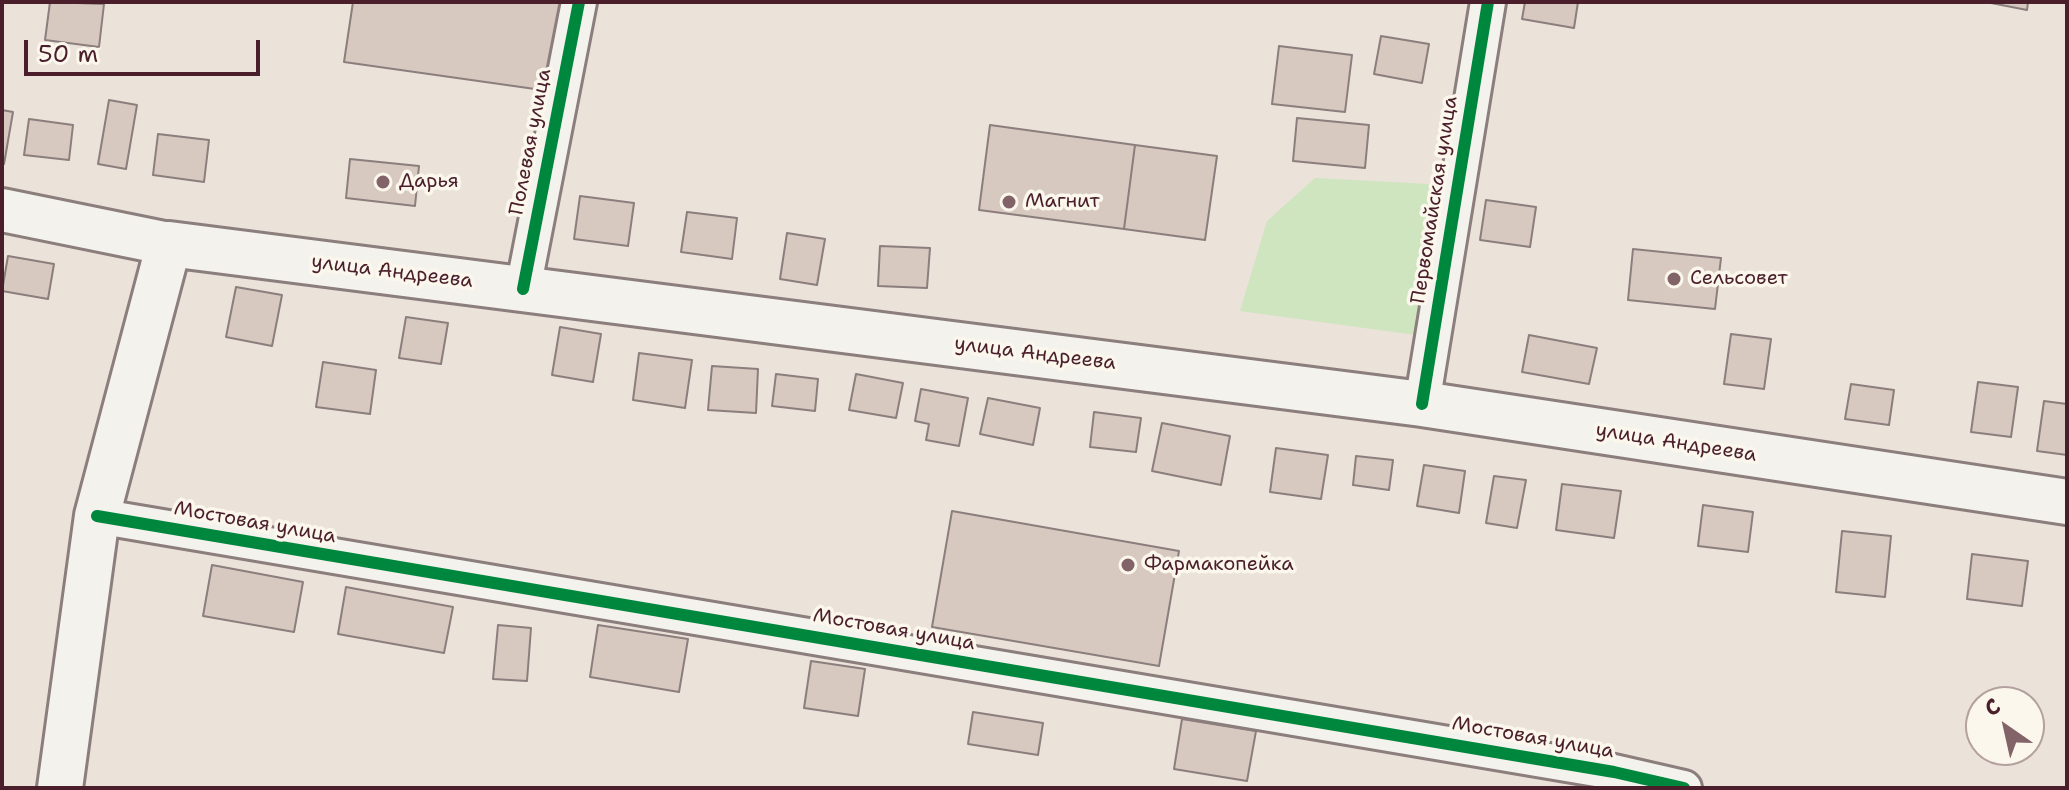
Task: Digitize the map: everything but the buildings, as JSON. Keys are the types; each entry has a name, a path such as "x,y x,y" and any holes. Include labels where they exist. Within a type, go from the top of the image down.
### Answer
{"main road":[{"name":"улица Андреева","path":"169,244 1422,404 2067,502"},
{"path":"60,788 97,516 169,244"}],"street":[{"name":"Полевая улица","path":"523,289 579,2"},
{"name":"Первомайская улица","path":"1422,404 1488,2"},
{"name":"улица Андреева","path":"2,210 169,244"},
{"name":"Мостовая улица","path":"97,516 1598,769 1684,788"}],"green space":[{"path":"1315,178 1448,185 1423,336 1240,311 1267,221"}],"cycle path":[{"path":"523,289 579,2"},
{"path":"1422,404 1488,2"},
{"path":"97,516 1614,772 1684,788"}],"place":[{"name":"Дарья","path":"383,182"},
{"name":"Магнит","path":"1009,202"},
{"name":"Сельсовет","path":"1674,279"},
{"name":"Фармакопейка","path":"1128,565"}]}
